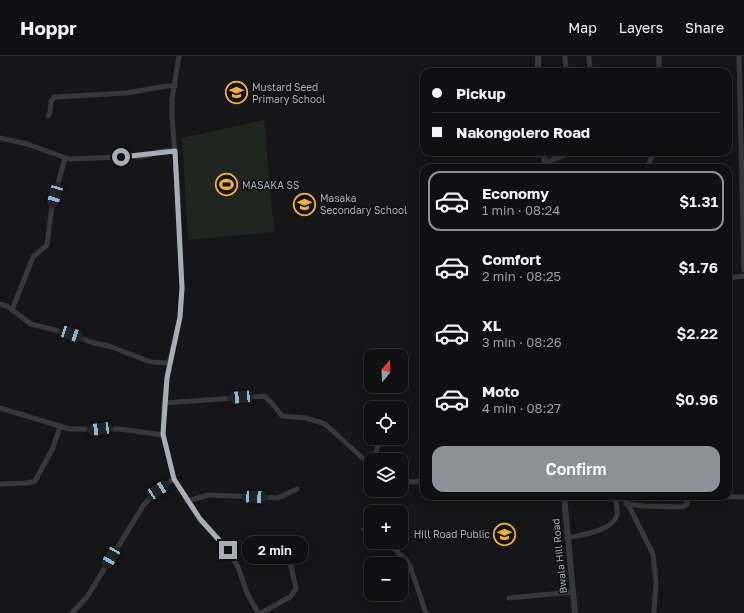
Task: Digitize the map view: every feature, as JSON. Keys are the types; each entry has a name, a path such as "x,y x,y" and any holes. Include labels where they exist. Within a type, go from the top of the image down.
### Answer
{"street":[{"path":"179,56 172,117 182,288 180,317 169,363 164,404 163,434 174,479 187,501 203,522 228,550 258,613"},
{"path":"565,56 566,68"},
{"path":"589,56 590,68"},
{"path":"659,56 659,68"},
{"path":"739,56 744,270"},
{"path":"537,57 538,68"},
{"path":"48,116 51,101 55,98 126,93 175,86"},
{"path":"0,138 27,144 65,158 117,157 175,151"},
{"path":"549,164 564,156"},
{"path":"12,310 26,279 32,257 47,245 52,206 65,158"},
{"path":"732,278 744,276"},
{"path":"0,304 12,310 31,324 71,334 92,343 109,346 151,362 169,363"},
{"path":"164,404 265,397 272,402 282,416 306,418 327,425 364,461"},
{"path":"0,408 60,427 78,430 120,429 163,434"},
{"path":"0,484 28,483 36,481 52,450 60,427"},
{"path":"72,613 91,591 143,506 158,490 174,479"},
{"path":"408,481 420,481"},
{"path":"187,501 209,495 278,498 297,489"},
{"path":"732,497 744,497"},
{"name":"Bwala Hill Road","path":"564,500 575,613"},
{"path":"567,538 602,529 611,523 617,514 616,500"},
{"path":"625,500 653,554 656,582 654,613"},
{"path":"626,504 682,507 687,504 688,500"},
{"path":"394,549 410,566 426,613"},
{"path":"261,613 290,597 296,589 289,556"},
{"path":"509,598 573,592"}],"shaded area":[{"name":"MASAKA SS","path":"264,120 274,232 188,240 182,138"}],"place":[{"name":"Mustard Seed Primary School","path":"236,93"},
{"name":"MASAKA SS","path":"227,185"},
{"name":"Masaka Secondary School","path":"305,204"},
{"name":"Hill Road Public","path":"505,534"}],"route":[{"path":"121,157 144,156 162,151 175,151 182,268 182,306 169,363 164,404 163,434 174,479 200,519 228,550"}]}
